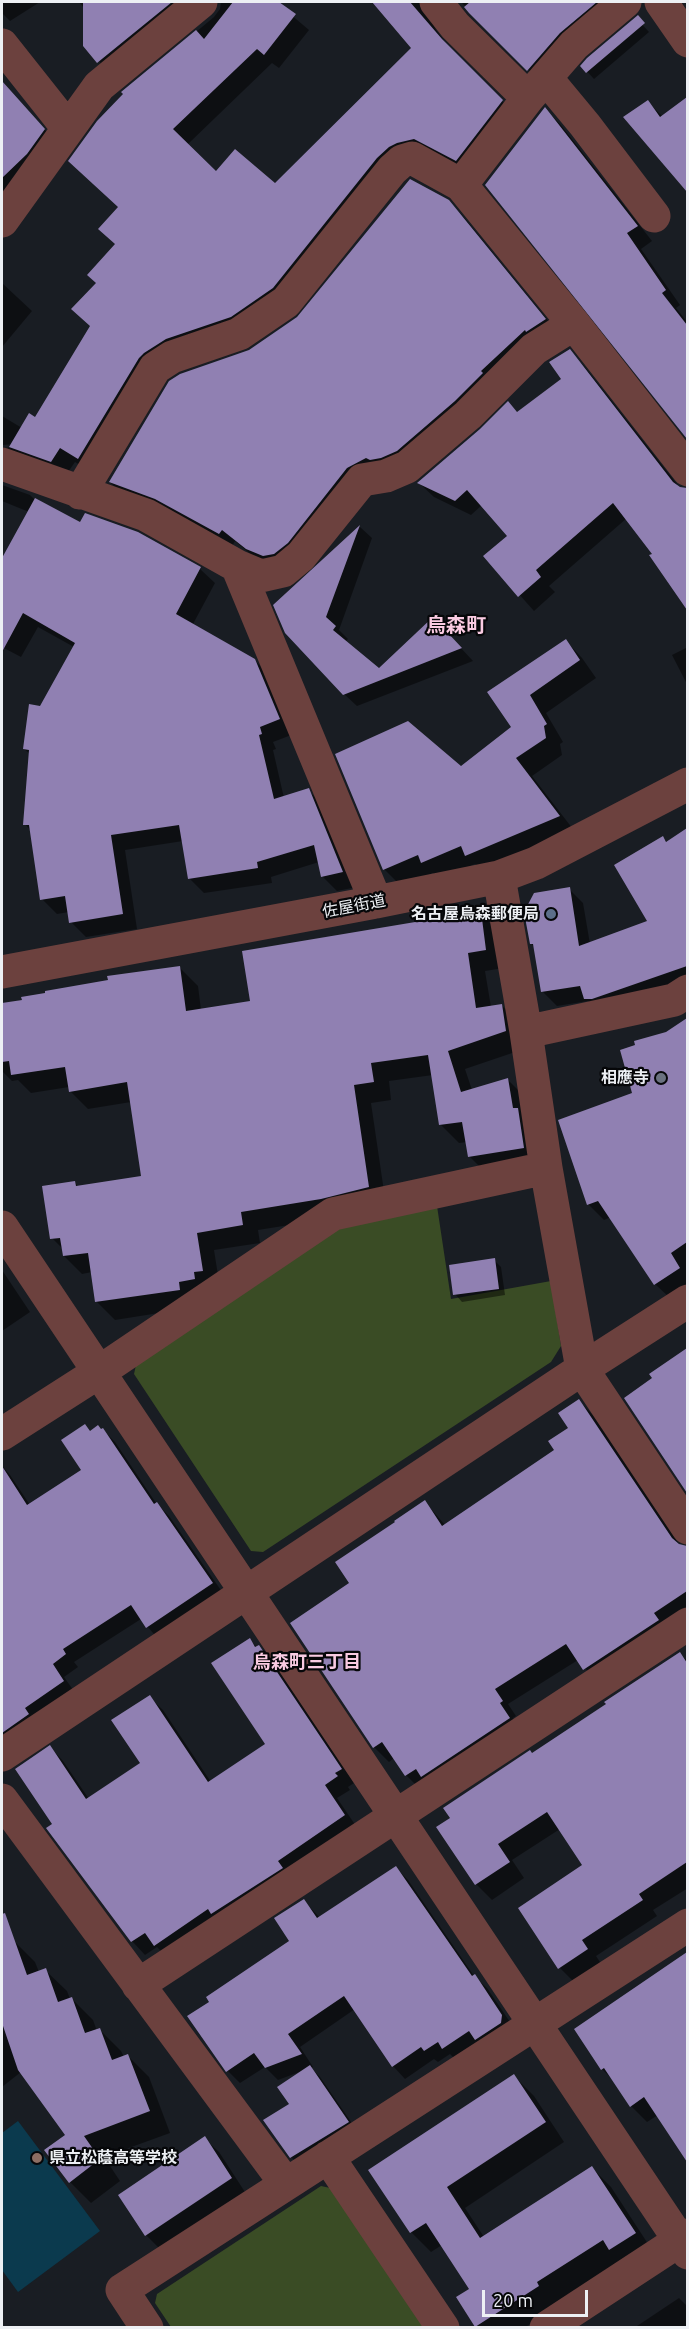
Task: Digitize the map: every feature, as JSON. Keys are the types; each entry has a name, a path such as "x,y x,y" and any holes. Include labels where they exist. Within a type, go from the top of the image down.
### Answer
{"street":[{"path":"2,220 67,127 99,86 201,2"},
{"path":"436,2 455,26 585,125 654,216"},
{"path":"461,185 574,45 625,2"},
{"path":"661,2 687,40"},
{"path":"2,45 67,127"},
{"path":"80,493 156,368 172,357 239,334 286,302 392,170 402,161 412,158 461,185 574,324 687,470"},
{"path":"2,464 146,515 237,566 261,576 283,571 301,556 362,480 386,476 407,467 468,415 534,349 574,324"},
{"path":"237,566 376,902"},
{"name":"佐屋街道","path":"2,972 499,877 536,863 687,784"},
{"path":"499,877 526,1032 546,1168 582,1369 687,1528"},
{"path":"526,1032 674,1000 687,991"},
{"path":"2,1434 99,1372 333,1214 546,1168"},
{"path":"2,1227 535,2024 685,2243 546,2328"},
{"path":"2,1755 687,1301"},
{"path":"138,1985 687,1624"},
{"path":"2,1800 286,2184"},
{"path":"147,2328 122,2290 687,1925"},
{"path":"328,2157 443,2328"}],"green space":[{"path":"437,1206 451,1299 551,1281 561,1346 551,1362 263,1552 251,1551 134,1374 136,1365 330,1233 353,1221"},
{"path":"321,2186 335,2189 428,2327 171,2327 155,2303 157,2294"}],"water":[{"path":"18,2121 100,2231 18,2292 2,2270 2,2133"}],"building":[{"path":"83,2 172,2 97,63 83,46"},
{"path":"233,2 279,2 296,14 264,55 257,49 173,129 216,171 235,149 275,183 411,48 372,2 410,2 442,39 503,100 456,161 414,139 389,147 377,158 273,288 231,317 166,339 144,353 78,459 60,448 51,462 9,447 29,413 35,417 90,326 71,309 96,283 87,275 115,244 98,229 118,207 68,161 97,121 123,94 121,92 196,30 204,39"},
{"path":"470,2 597,2 560,33 527,71 464,7"},
{"path":"638,15 645,23 586,73 580,66 587,58"},
{"path":"2,81 45,129 27,154 2,178"},
{"path":"687,97 687,192 623,117 648,100 660,117"},
{"path":"545,107 638,226 627,233 666,290 662,293 687,325 687,439 485,185"},
{"path":"410,179 449,200 546,319 526,332 525,330 481,371 483,373 455,401 397,451 381,458 370,460 366,458 347,468 288,543 274,554 263,556 246,549 222,530 219,534 155,499 109,482 169,381 180,374 249,350 297,317"},
{"path":"570,349 673,482 680,487 687,488 687,610 649,555 652,554 613,503 536,570 541,577 518,597 483,556 507,536 467,490 455,501 417,483 480,429 508,401 517,412 561,379 549,362"},
{"path":"35,498 80,522 85,513 138,532 201,567 176,614 255,659 280,719 260,727 262,734 259,735 274,799 309,788 343,872 321,877 314,845 257,862 258,868 188,879 179,825 111,835 123,914 69,923 65,896 40,900 29,825 23,825 29,750 23,749 29,704 40,706 75,643 23,613 2,652 2,558"},
{"path":"360,525 326,617 336,626 333,630 379,668 433,617 462,648 343,695 285,633 273,605"},
{"path":"566,639 580,660 530,695 547,724 544,726 546,738 516,758 560,816 465,856 461,846 421,863 418,855 383,870 335,754 408,721 461,766 511,727 487,692"},
{"path":"687,828 687,966 592,999 584,999 580,986 541,992 533,944 530,944 524,912 534,893 570,887 579,946 647,921 614,865 663,836 666,842"},
{"path":"481,911 486,950 468,953 476,1008 502,1004 506,1031 448,1051 461,1092 508,1078 513,1108 518,1108 524,1148 468,1157 462,1122 439,1125 428,1055 371,1063 374,1082 354,1085 369,1187 321,1199 241,1212 243,1225 197,1233 203,1271 194,1272 195,1279 179,1282 180,1290 95,1302 88,1253 63,1256 60,1238 50,1239 42,1186 75,1181 76,1186 141,1176 127,1082 69,1092 65,1067 11,1075 9,1061 2,1062 2,1003 22,1000 21,997 45,993 45,991 108,980 107,976 180,966 186,1011 250,1001 242,951"},
{"path":"687,1018 687,1242 671,1253 680,1268 654,1285 598,1201 587,1205 558,1120 632,1093 620,1050 635,1045 634,1041 666,1032"},
{"path":"495,1258 499,1289 453,1295 449,1265"},
{"path":"687,1348 687,1493 624,1398 652,1378 649,1374"},
{"path":"579,1399 672,1538 679,1544 687,1546 687,1591 654,1613 659,1620 583,1670 566,1644 495,1689 503,1701 500,1703 510,1718 421,1777 416,1769 405,1776 382,1742 373,1748 290,1623 349,1583 335,1562 425,1500 442,1526 554,1450 548,1441 568,1428 558,1413"},
{"path":"85,1424 90,1431 98,1425 101,1429 103,1428 154,1504 157,1502 213,1583 146,1628 131,1605 63,1649 66,1654 53,1664 64,1681 25,1708 29,1714 2,1733 2,1466 27,1505 81,1470 61,1440"},
{"path":"250,1638 255,1647 259,1645 342,1769 335,1773 338,1776 325,1785 345,1815 278,1861 283,1868 211,1914 208,1909 154,1946 145,1933 131,1942 46,1828 52,1824 15,1769 50,1745 86,1799 140,1763 111,1720 150,1695 208,1782 265,1744 211,1663"},
{"path":"680,1652 687,1663 687,1862 639,1894 643,1900 582,1940 588,1949 558,1969 518,1908 582,1865 547,1812 498,1844 510,1862 475,1885 436,1827 450,1818 443,1808 530,1750 532,1753"},
{"path":"396,1866 472,1976 475,1974 502,2015 501,2023 475,2040 469,2031 442,2049 438,2042 424,2051 421,2047 392,2067 344,1996 288,2034 302,2054 265,2068 254,2053 226,2072 187,2016 209,2002 206,1997 289,1941 274,1918 304,1899 317,1918"},
{"path":"5,1913 27,1975 46,1968 58,2002 72,1997 85,2033 100,2028 112,2060 128,2054 150,2111 84,2136 100,2159 69,2183 44,2150 65,2135 18,2070 2,2023 2,1914"},
{"path":"687,1952 687,2162 644,2097 630,2107 604,2068 601,2070 574,2029"},
{"path":"310,2065 349,2122 290,2158 263,2120 289,2104 277,2087"},
{"path":"514,2074 546,2122 447,2187 480,2238 592,2166 636,2233 609,2250 603,2240 537,2282 539,2286 475,2327 456,2297 469,2289 426,2223 410,2233 368,2170"},
{"path":"205,2136 232,2178 145,2236 118,2195"}],"place":[{"name":"名古屋烏森郵便局","path":"551,914"},
{"name":"相應寺","path":"661,1078"},
{"name":"県立松蔭高等学校","path":"37,2158"}],"district":[{"name":"烏森町","path":"456,625"},
{"name":"烏森町三丁目","path":"307,1662"}]}
